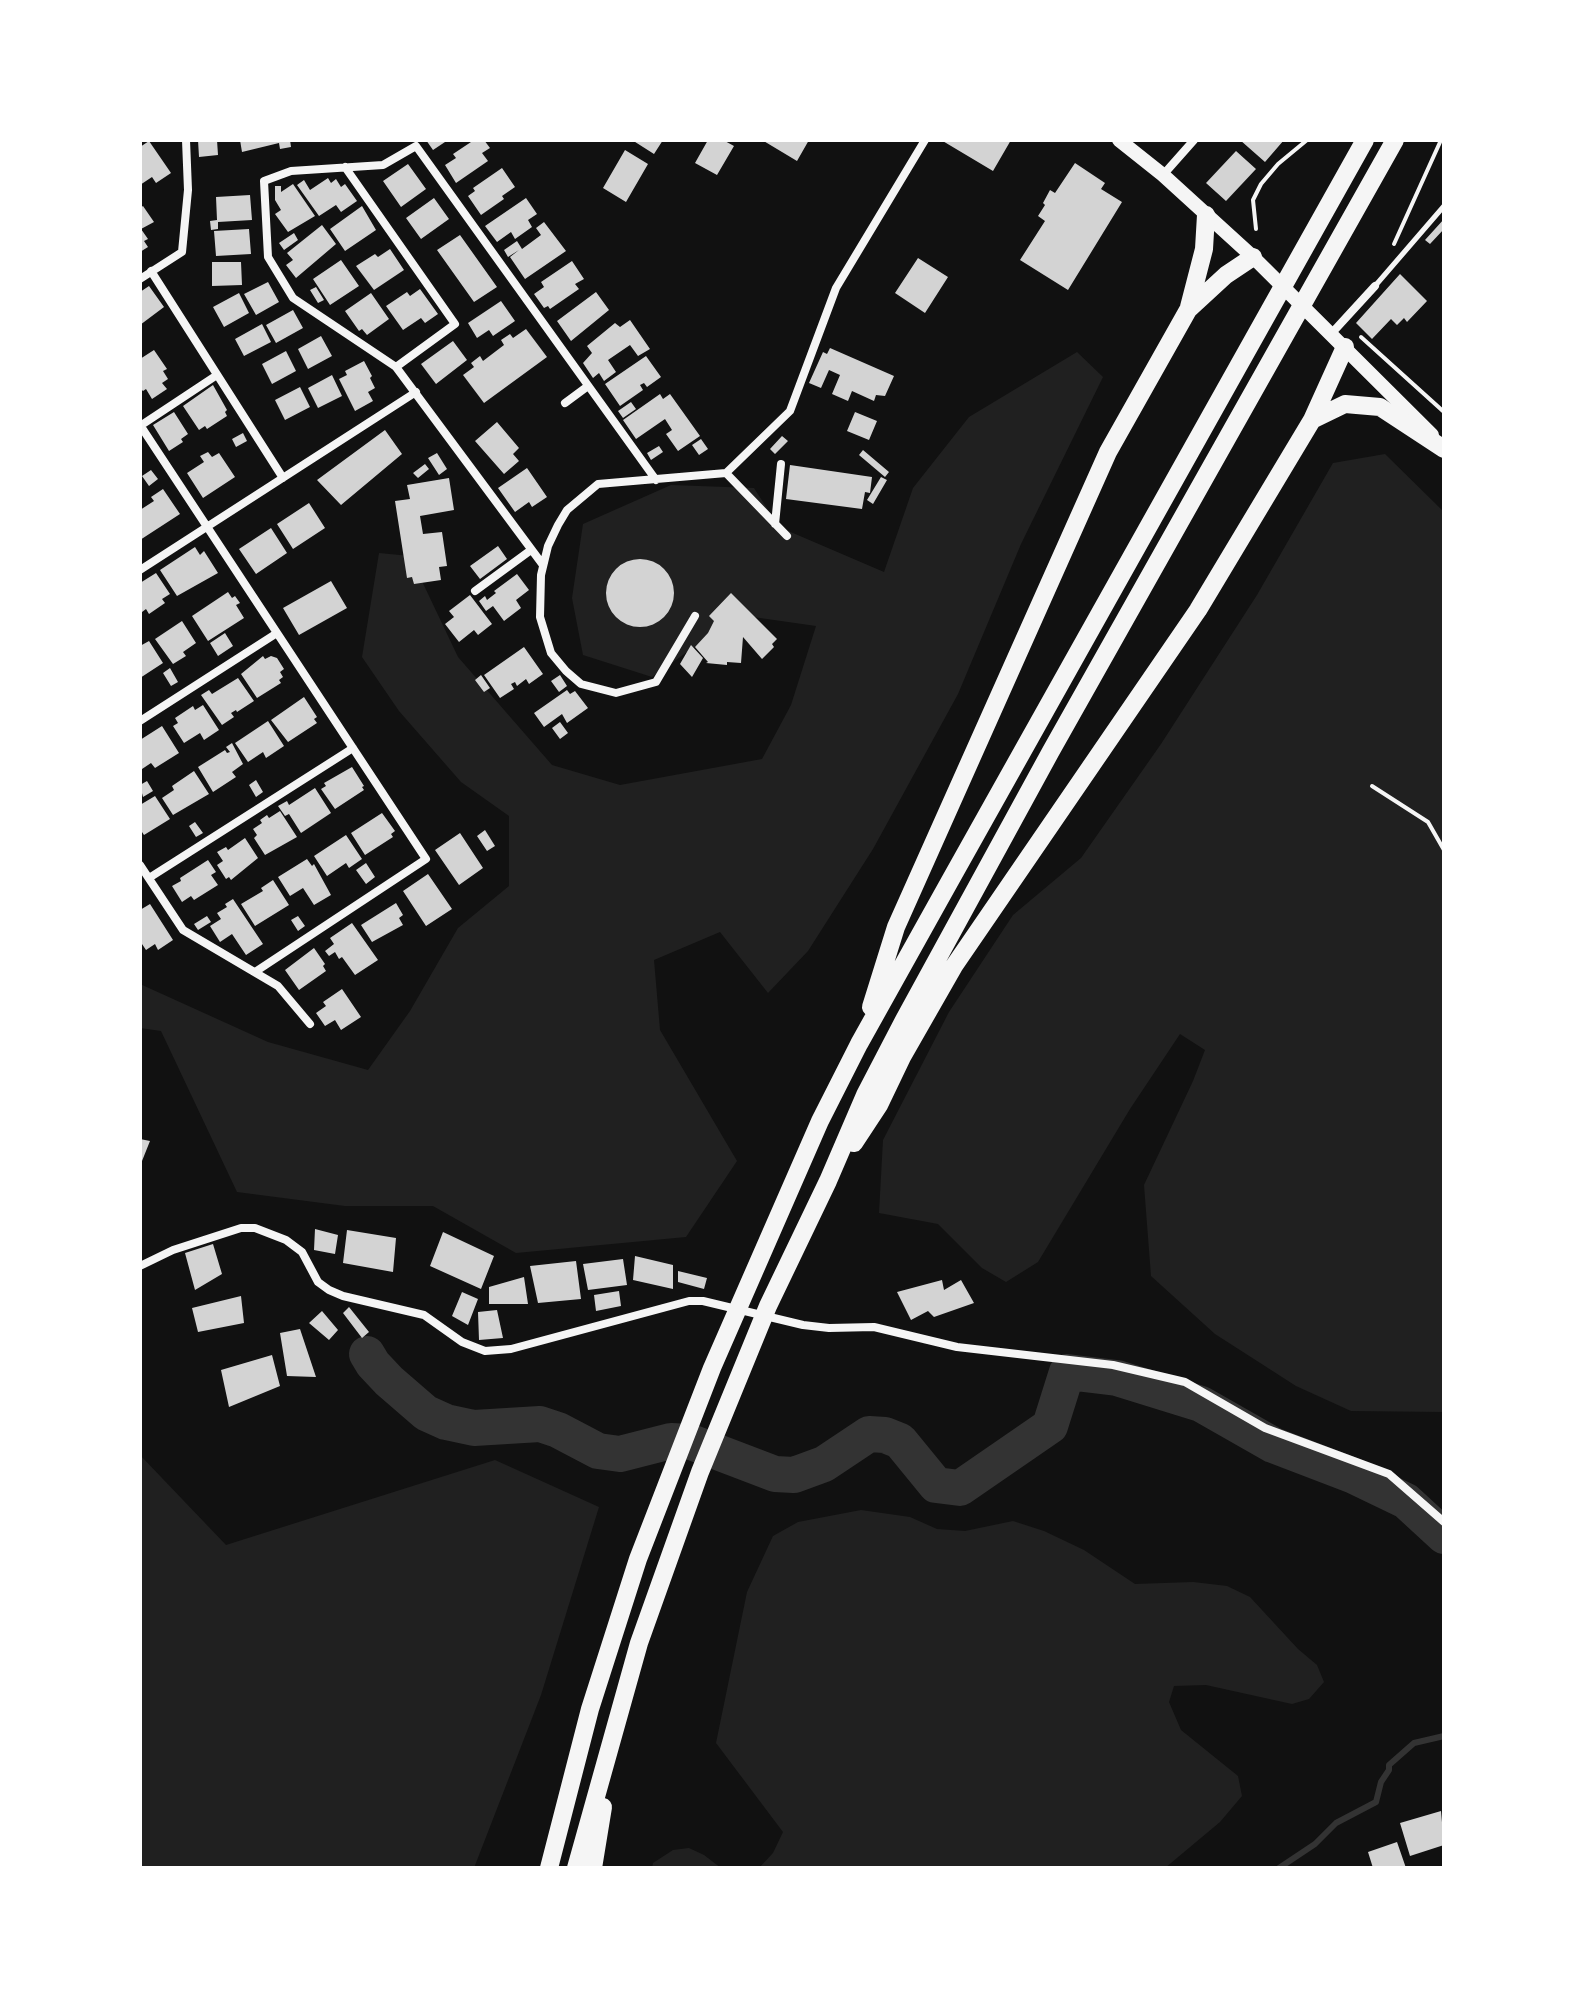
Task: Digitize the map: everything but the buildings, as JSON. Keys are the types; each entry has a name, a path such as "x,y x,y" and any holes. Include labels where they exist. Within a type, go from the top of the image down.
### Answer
{"highway":[{"path":"539,1868 638,1559 712,1368 820,1121 859,1044 1365,140"},
{"path":"828,1181 865,1095 904,1020 1395,140"},
{"path":"859,1044 896,927 1036,609 1108,452 1188,310 1204,249 1206,215"},
{"path":"1188,310 1226,275 1253,257"},
{"path":"576,1868 619,1710 664,1569 737,1380 811,1212 879,1105 902,1057 954,966 1198,610 1312,420 1343,337"},
{"path":"1312,420 1345,404 1380,407 1444,448"},
{"path":"549,1868 590,1709"},
{"path":"593,1868 619,1710"}],"street":[{"path":"140,279 182,252 188,190 186,140"},
{"path":"695,616 656,682 616,693 581,684 551,653 544,634 539,598 543,565 558,525 567,510 598,484 726,473 790,411 836,288 925,140"},
{"path":"1119,140 1163,175 1343,337 1444,448"},
{"path":"1163,175 1194,140"},
{"path":"543,565 396,367 293,298 268,257 264,181 291,171 383,165 416,146 656,480"},
{"path":"345,167 455,324 396,367"},
{"path":"151,271 283,478"},
{"path":"1343,337 1375,286"},
{"path":"217,375 140,425 426,859 255,972"},
{"path":"565,403 588,386"},
{"path":"140,570 416,392"},
{"path":"775,524 781,464"},
{"path":"726,473 787,536"},
{"path":"475,591 531,550"},
{"path":"140,721 277,633"},
{"path":"149,878 353,748"},
{"path":"140,865 183,930 278,986 310,1024"},
{"path":"140,1266 187,1245 241,1228 255,1228 286,1240 302,1252 318,1282 329,1290 424,1315 462,1342 485,1351 511,1349 689,1301 703,1301 803,1325 874,1327 957,1347 1113,1365 1185,1382 1265,1428 1389,1474 1444,1522"}],"lane":[{"path":"1375,286 1444,206"}],"path":[{"path":"1256,229 1253,200 1261,184 1278,164 1307,140"},
{"path":"1389,255 1441,140"},
{"path":"1343,337 1444,412"},
{"path":"1372,786 1428,822 1444,850"}],"shaded area":[{"path":"1077,352 1103,377 1021,544 958,694 873,849 808,951 768,993 720,932 654,960 660,1030 737,1161 686,1237 516,1253 433,1206 345,1206 237,1192 161,1031 140,1028 140,984 268,1042 368,1070 410,1011 458,928 509,886 509,816 461,782 399,711 362,657 379,553 410,556 458,657 552,765 620,785 762,759 791,705 816,626 739,615 652,677 583,655 572,598 583,524 671,485 754,488 779,527 884,572 913,488 969,417"},
{"path":"1385,454 1444,512 1444,1412 1351,1411 1296,1386 1215,1334 1151,1276 1144,1185 1205,1050 1180,1034 1130,1109 1038,1262 1006,1282 982,1268 938,1224 879,1213 883,1140 949,1012 1013,915 1081,858 1161,744 1257,595 1333,463"},
{"path":"140,1455 226,1545 495,1460 599,1507 541,1695 474,1868 140,1868"},
{"path":"861,1510 910,1517 937,1529 965,1531 1013,1521 1044,1531 1084,1550 1135,1584 1193,1582 1227,1586 1250,1597 1317,1665 1324,1682 1309,1699 1292,1704 1206,1685 1174,1686 1169,1702 1181,1730 1238,1776 1242,1796 1220,1822 1165,1868 759,1868 773,1853 783,1832 716,1743 747,1592 773,1536 798,1522"},
{"path":"689,1848 721,1868 652,1868 653,1863 673,1850"}],"waterway":[{"path":"367,1354 389,1381 426,1413 446,1422 474,1428 540,1424 598,1451 620,1454 671,1441 691,1442 775,1474 794,1475 824,1464 869,1434 885,1435 900,1441 936,1485 960,1488 1050,1426 1067,1372 1117,1378 1201,1404 1273,1445 1354,1476 1406,1501 1444,1536"},
{"path":"1279,1868 1315,1844 1336,1823 1376,1802 1389,1765 1414,1743 1444,1736"}]}
